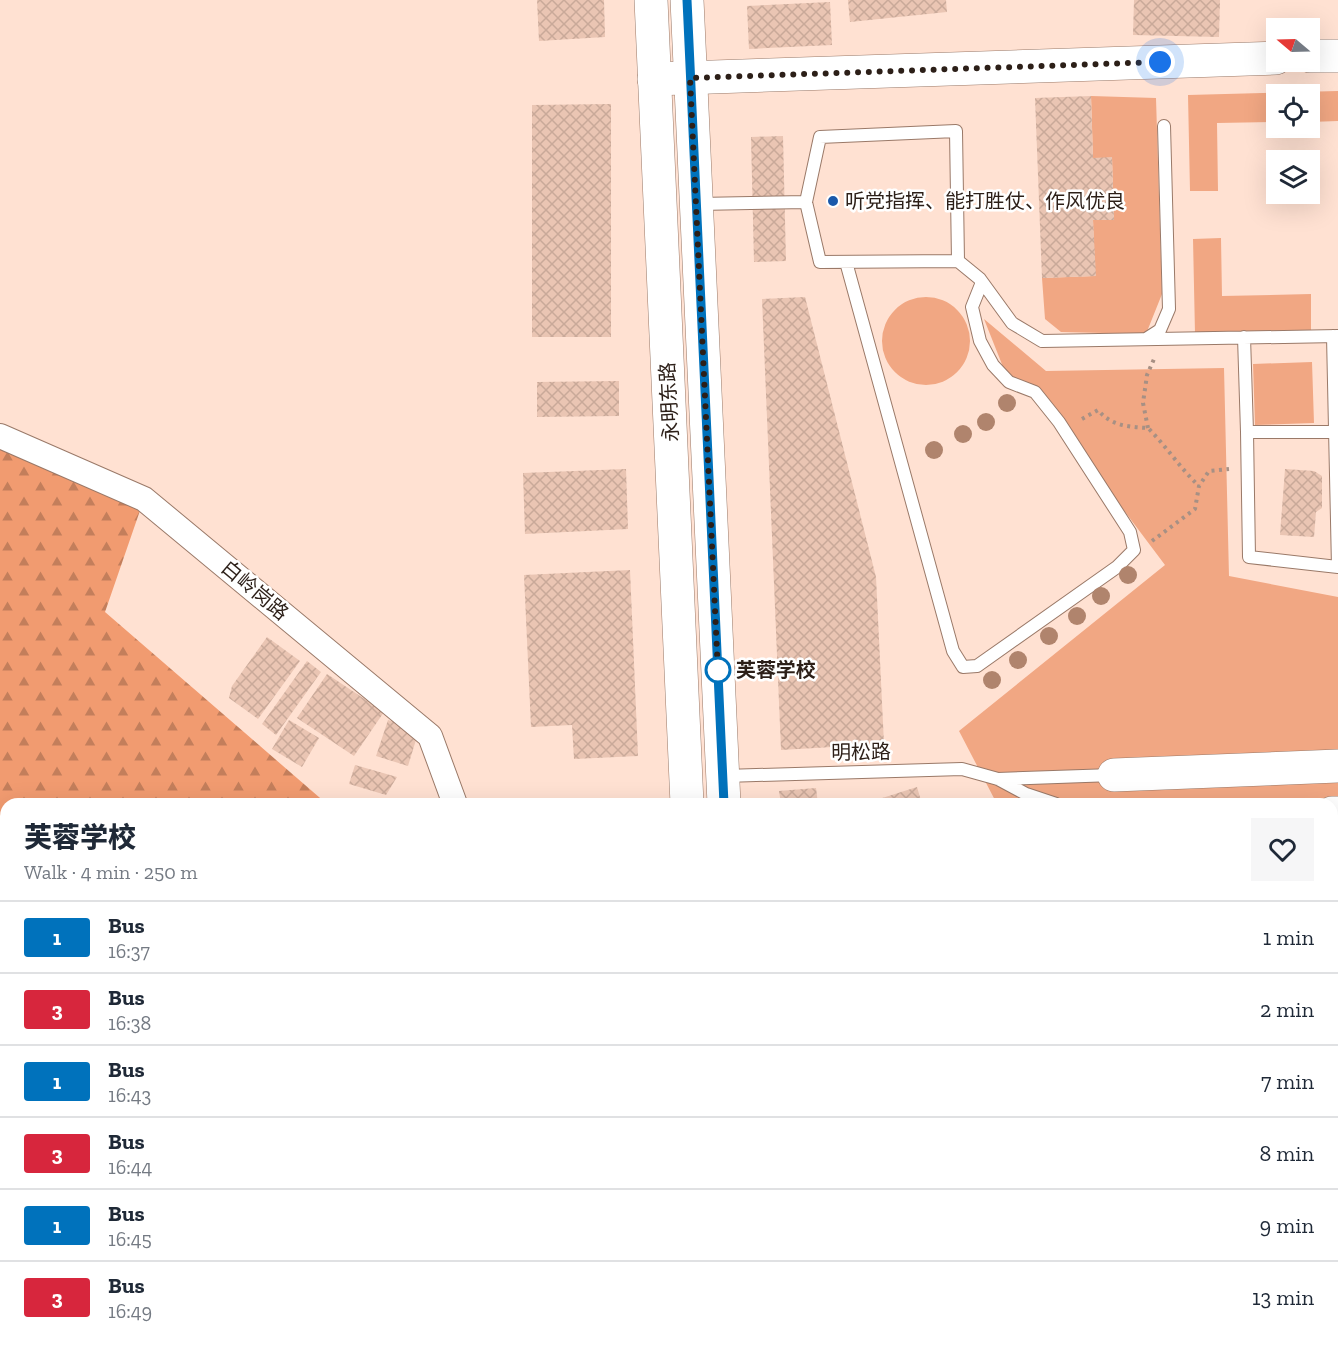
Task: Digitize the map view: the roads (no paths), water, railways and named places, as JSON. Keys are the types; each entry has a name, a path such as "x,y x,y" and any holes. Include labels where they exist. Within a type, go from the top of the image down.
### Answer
{"main road":[{"name":"永明东路","path":"651,0 687,798"},
{"name":"永明东路","path":"687,0 724,790"},
{"path":"1320,56 1338,56"},
{"path":"654,79 1266,58"},
{"path":"1114,775 1338,766"}],"street":[{"name":"白岭岗路","path":"0,436 144,498 430,736 453,798"}],"lane":[{"path":"1145,339 1160,330 1169,309 1164,126"},
{"path":"958,261 956,131 820,137 806,202 820,262 958,261 982,282 1012,323 1042,341 1335,336 1338,567 1248,557 1244,338"},
{"path":"696,204 806,202"},
{"path":"846,262 953,651 963,667 977,666 1117,567 1134,550 1130,532 1066,434 1035,392 1009,382 993,365 980,340 972,307 982,282"},
{"path":"1247,432 1336,432"},
{"name":"明松路","path":"724,790 962,769 1004,782 1038,798"},
{"name":"明松路","path":"1004,782 1114,775"},
{"name":"明松路","path":"1004,782 1022,798"}],"place":[{"name":"听党指挥、能打胜仗、作风优良","path":"833,201"},
{"name":"芙蓉学校","path":"718,670"}]}
